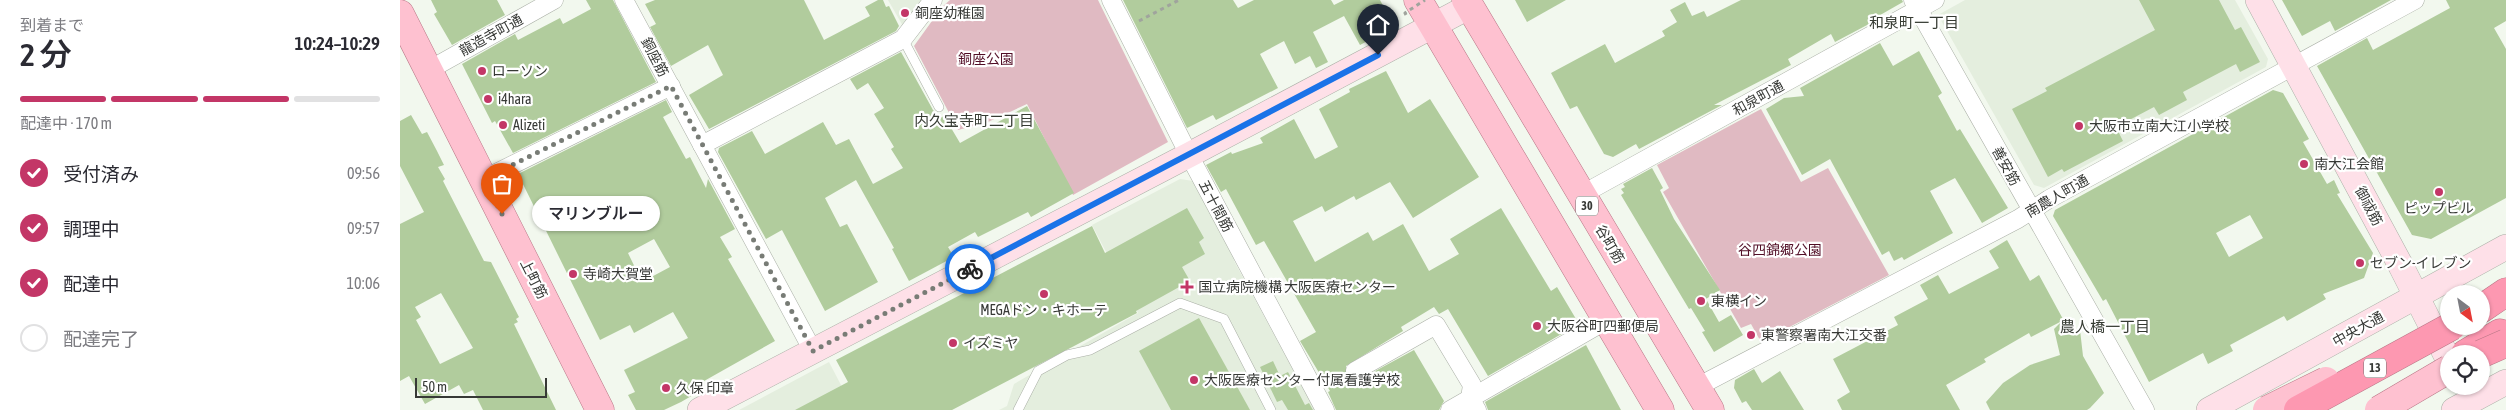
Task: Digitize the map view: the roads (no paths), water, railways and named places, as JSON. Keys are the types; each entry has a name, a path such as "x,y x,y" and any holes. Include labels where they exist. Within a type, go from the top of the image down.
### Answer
{"highway":[{"path":"2490,304 2506,292"},
{"path":"2490,306 2506,298"},
{"path":"2480,345 2506,330"},
{"name":"13","path":"2298,410 2440,333"},
{"path":"2490,350 2506,343"},
{"name":"13","path":"2363,410 2440,367"},
{"name":"13","path":"2413,383 2440,372"}],"main road":[{"name":"谷町筋","path":"1472,2 1581,195 1710,410"},
{"path":"1412,7 1433,26 1608,320 1653,408"},
{"name":"上町筋","path":"400,14 600,410"},
{"path":"2490,300 2506,292"},
{"path":"2267,410 2440,325"},
{"path":"2490,345 2506,336"},
{"path":"2379,410 2440,373"}],"street":[{"name":"龍造寺町通","path":"429,70 554,0"},
{"name":"銅座筋","path":"624,0 813,351"},
{"path":"702,145 903,39 933,0"},
{"name":"五十間筋","path":"1111,0 1189,155 1325,410"},
{"name":"和泉町通","path":"1581,195 1915,5 1936,0"},
{"name":"御祓筋","path":"2258,0 2440,345"},
{"name":"南農人町通","path":"1696,387 2031,210 2415,0"},
{"path":"700,410 1189,155 1433,26 1472,2"},
{"name":"善安筋","path":"1915,5 2145,410"},
{"path":"484,179 671,86"},
{"name":"中央大通","path":"2209,410 2506,247"},
{"path":"1450,410 1474,404 1608,320"},
{"path":"1355,371 1436,325 1472,385 1474,404"},
{"path":"2468,402 2506,382"}],"lane":[{"path":"903,39 939,107"},
{"path":"1018,410 1038,371 1067,355 1090,350 1180,303 1224,319 1271,410"}],"place":[{"name":"銅座幼稚園","path":"905,13"},
{"name":"ローソン","path":"482,71"},
{"name":"i4hara","path":"488,99"},
{"name":"Alizeti","path":"503,125"},
{"name":"大阪市立南大江小学校","path":"2079,126"},
{"name":"南大江会館","path":"2304,164"},
{"name":"ピップビル","path":"2439,192"},
{"name":"マリンブルー","path":"502,214"},
{"name":"セブン-イレブン","path":"2360,263"},
{"name":"寺崎大賀堂","path":"573,274"},
{"name":"国立病院機構 大阪医療センター","path":"1187,287"},
{"name":"MEGAドン・キホーテ","path":"1044,294"},
{"name":"東横イン","path":"1701,301"},
{"name":"大阪谷町四郵便局","path":"1537,326"},
{"name":"東警察署南大江交番","path":"1751,335"},
{"name":"イズミヤ","path":"953,343"},
{"name":"大阪医療センター付属看護学校","path":"1194,380"},
{"name":"久保 印章","path":"666,388"}],"district":[{"name":"和泉町一丁目","path":"1914,23"},
{"name":"内久宝寺町二丁目","path":"974,121"},
{"name":"農人橋一丁目","path":"2105,327"}],"park label":[{"name":"銅座公園","path":"986,59"},
{"name":"谷四錦郷公園","path":"1780,250"}]}
